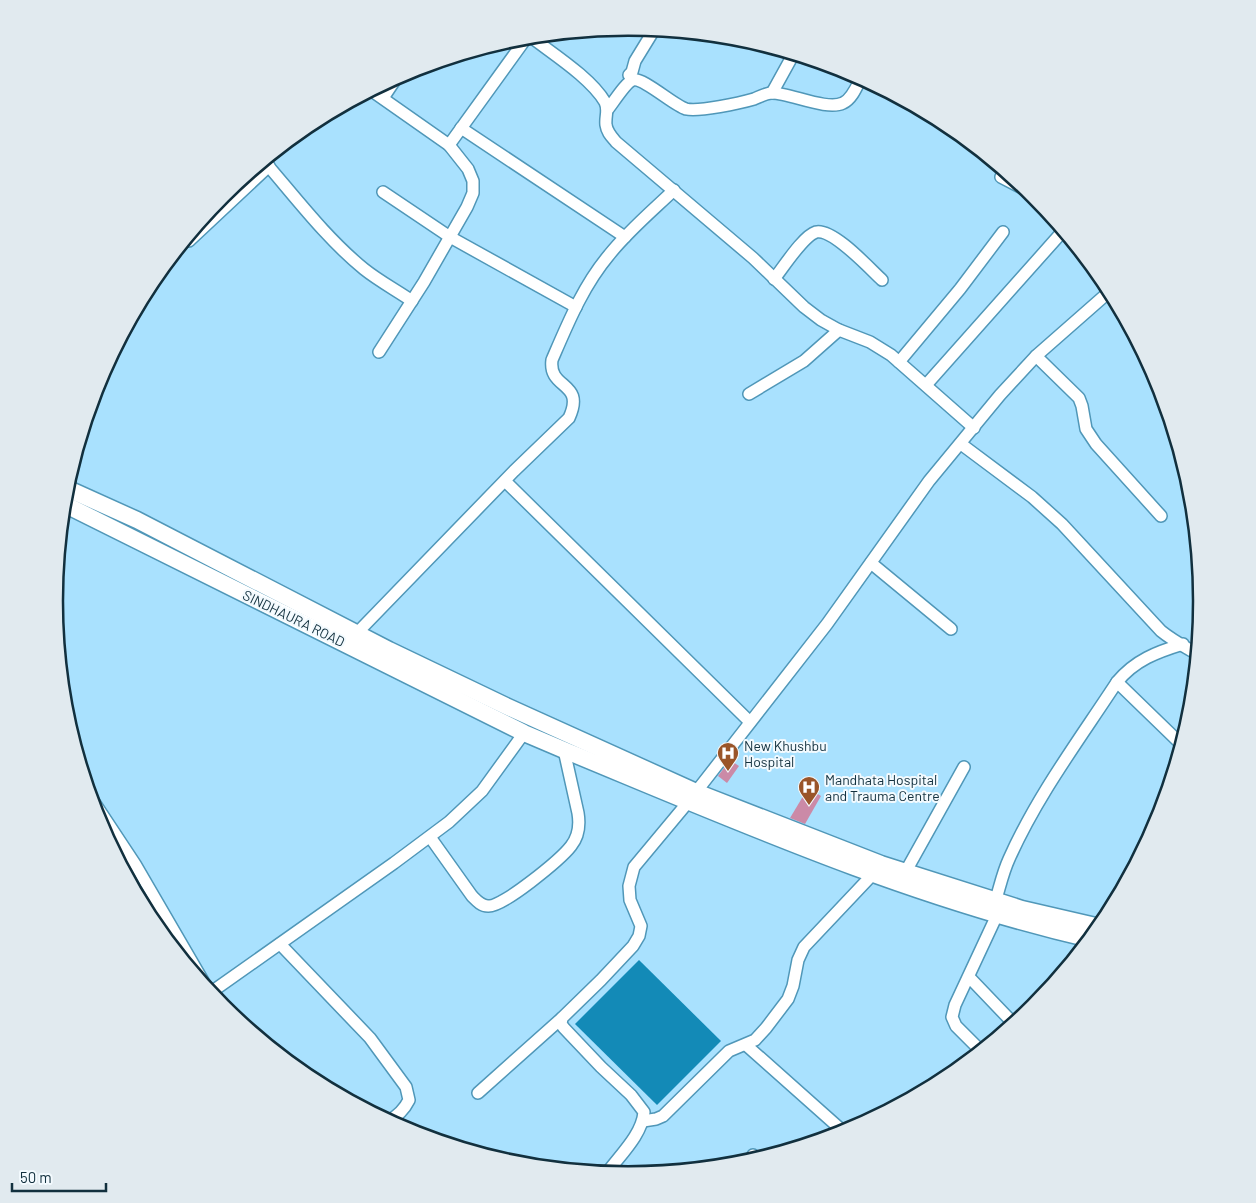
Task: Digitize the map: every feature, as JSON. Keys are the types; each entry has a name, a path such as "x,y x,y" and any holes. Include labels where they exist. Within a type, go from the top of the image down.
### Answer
{"street":[{"path":"629,75 650,37"},
{"path":"539,43 597,91 608,109"},
{"path":"449,145 520,47"},
{"path":"772,93 790,60"},
{"path":"857,85 848,99 843,103 837,104 822,104 772,93 706,109 688,109 667,100 639,81 633,80 627,84 608,109 606,124 608,133 612,137 774,279 804,308 839,330 870,342 899,362 974,428"},
{"path":"383,98 388,90"},
{"path":"378,95 449,145 468,169 473,181 473,193 450,237 380,352"},
{"path":"461,128 625,237"},
{"path":"268,166 314,220 348,255 365,270 412,301"},
{"path":"357,633 569,418 574,400 571,391 553,374 551,366 576,307 593,276 608,256 674,190"},
{"path":"383,192 450,237 576,307"},
{"path":"774,279 808,237 816,232 825,233 839,241 882,280"},
{"path":"899,362 960,289 1003,232"},
{"path":"926,385 999,305 1058,235"},
{"path":"478,1093 562,1018 633,946 639,936 641,926 630,900 629,886 634,867 692,797 826,624 929,481 1000,395 1036,356 1104,296"},
{"path":"750,394 804,360 839,330"},
{"path":"1036,356 1079,398 1086,429 1096,444 1161,516"},
{"path":"961,444 1032,497 1062,524 1161,631 1172,640 1191,650"},
{"path":"505,481 750,722"},
{"path":"74,492 145,525 357,633 692,797 816,852 873,874 997,907 1022,909 1091,925"},
{"name":"SINDHAURA ROAD","path":"71,508 524,733 564,750 692,797"},
{"path":"871,563 951,629"},
{"path":"976,1046 956,1026 952,1016 997,907 1008,861 1024,827 1046,789 1125,672 1138,662 1156,653 1183,644"},
{"path":"1117,682 1176,739"},
{"path":"216,989 449,822 482,791 524,733"},
{"path":"430,837 479,903 494,906 504,902 558,860 572,846 578,834 580,824 564,750"},
{"path":"906,871 964,767"},
{"path":"692,797 881,864 906,871 997,907 1036,927 1082,937"},
{"path":"109,825 135,864 189,957"},
{"path":"643,1121 663,1116 729,1052 755,1040 788,999 793,986 798,960 804,947 873,874"},
{"path":"280,944 370,1038 406,1087 409,1100 397,1117"},
{"path":"969,977 1009,1019"},
{"path":"562,1018 560,1024 639,1104 644,1112 643,1121 637,1133 612,1167"},
{"path":"746,1045 838,1126"}],"water":[{"path":"639,960 721,1041 657,1105 575,1024"}],"building":[{"path":"730,760 739,766 727,783 718,776"},
{"path":"808,788 821,796 805,824 790,818"}],"place":[{"name":"New Khushbu Hospital","path":"728,772"},
{"name":"Mandhata Hospital and Trauma Centre","path":"809,806"}]}
